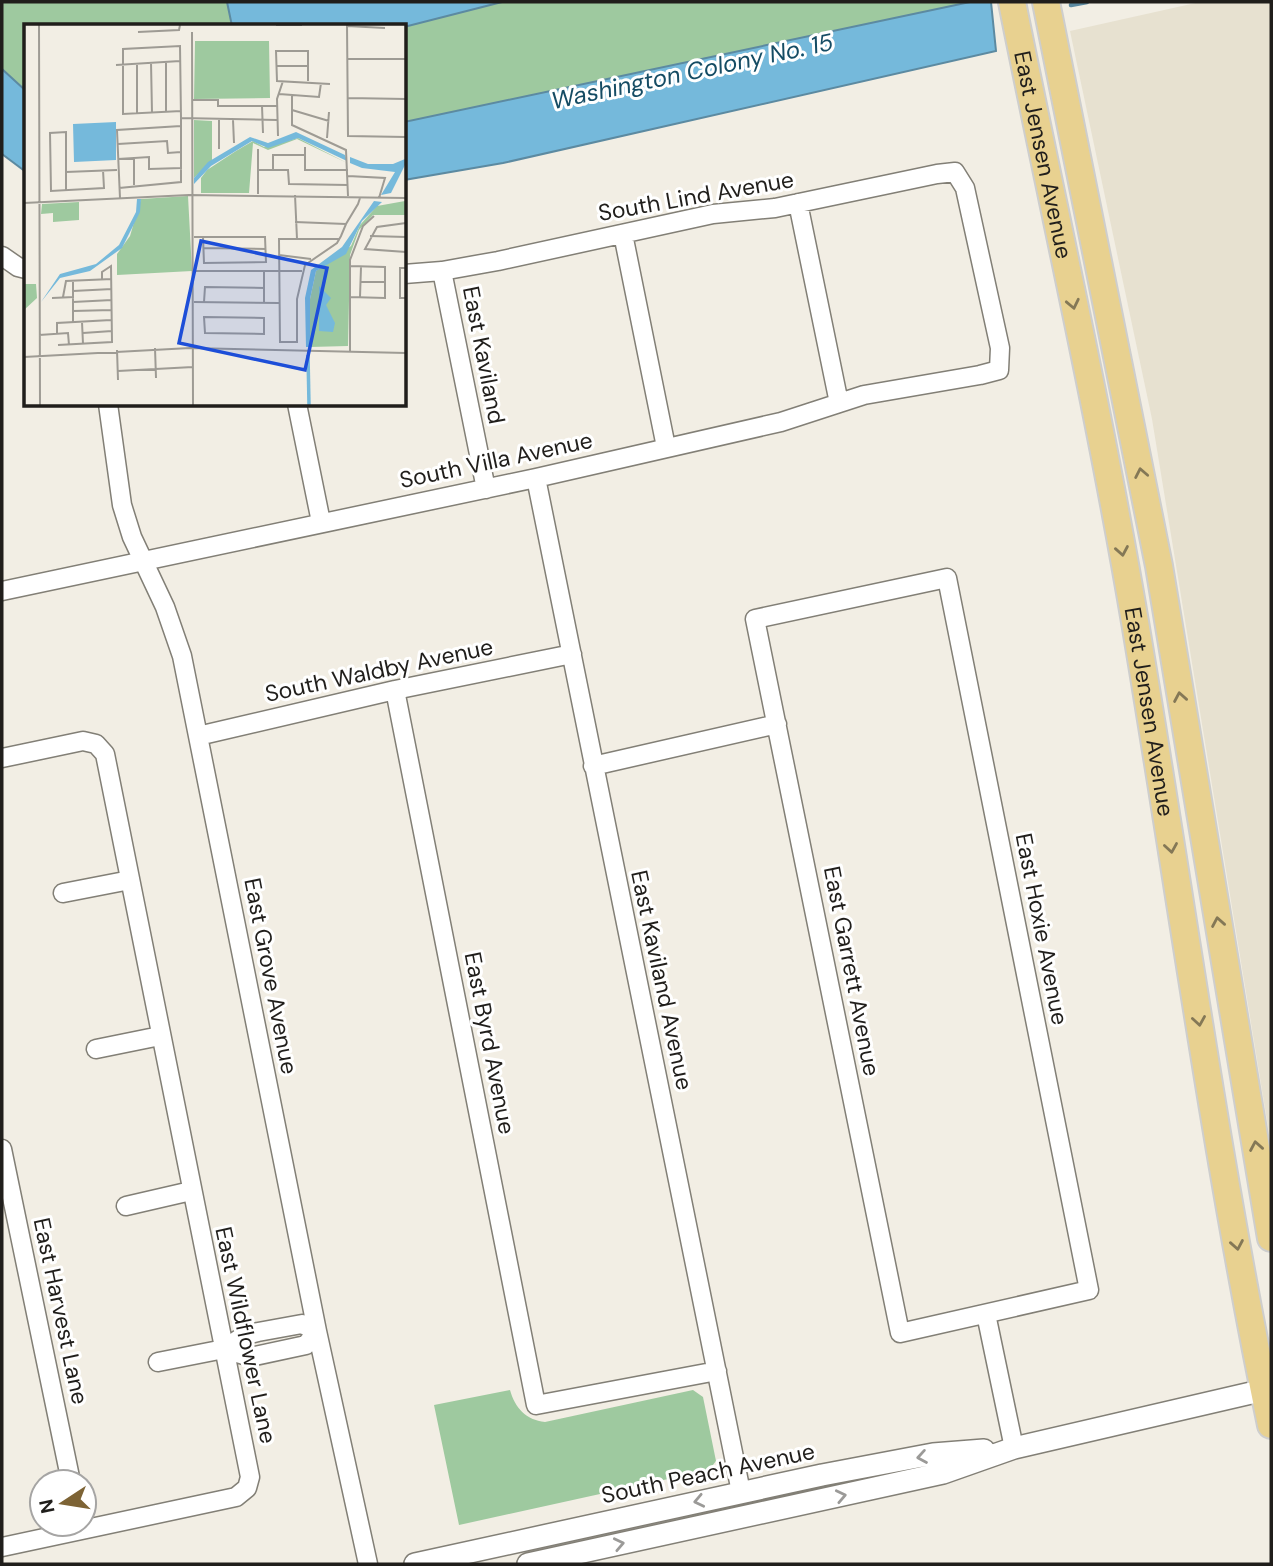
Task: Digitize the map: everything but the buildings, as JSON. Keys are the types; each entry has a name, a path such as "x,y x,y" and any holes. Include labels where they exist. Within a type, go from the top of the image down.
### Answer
{"main road":[{"name":"East Jensen Avenue","path":"1012,2 1110,482 1216,1122 1268,1390 1271,1425"},
{"name":"East Jensen Avenue","path":"1045,2 1159,566 1271,1238"}],"street":[{"name":"South Lind Avenue","path":"406,275 442,271 713,214 775,208 937,174 955,173 965,188 1000,348 999,370"},
{"path":"798,203 839,403"},
{"path":"623,234 667,447"},
{"path":"2,256 24,268"},
{"name":"East Kaviland","path":"442,271 486,489"},
{"name":"South Villa Avenue","path":"2,592 536,478 781,422 864,395 999,370"},
{"name":"East Grove Avenue","path":"108,406 122,505 132,537 165,607 181,656 317,1331 368,1564"},
{"path":"297,406 321,522"},
{"name":"East Kaviland Avenue","path":"536,478 741,1492"},
{"name":"East Hoxie Avenue","path":"754,619 947,578 1089,1290 986,1314"},
{"name":"East Garrett Avenue","path":"754,619 900,1333 986,1314"},
{"name":"South Waldby Avenue","path":"198,736 395,690 572,654"},
{"name":"East Byrd Avenue","path":"395,690 536,1405 717,1371"},
{"path":"593,766 776,724"},
{"name":"East Wildflower Lane","path":"2,758 83,741 96,744 104,754 250,1477 247,1489 236,1497 98,1524"},
{"path":"62,893 130,880"},
{"path":"96,1049 160,1036"},
{"name":"East Harvest Lane","path":"2,1149 68,1468"},
{"path":"126,1206 191,1191"},
{"path":"986,1314 1014,1448"},
{"path":"158,1362 224,1349 245,1335 302,1324 317,1331 306,1345 250,1357 224,1349"},
{"path":"276,1329 271,1342 280,1351"},
{"name":"South Peach Avenue","path":"528,1564 943,1473 1014,1448 1268,1390"},
{"name":"South Peach Avenue","path":"415,1564 741,1492 933,1454 1014,1448"},
{"path":"2,1547 38,1538"}],"shaded area":[{"path":"1200,2 1271,2 1271,1145 1152,419 1070,31"}],"green space":[{"path":"2,2 970,2 406,122 406,24 24,24 24,89 2,69"},
{"path":"510,1390 522,1412 532,1419 545,1422 693,1390 703,1397 716,1461 709,1470 459,1525 434,1405"}],"water":[{"path":"227,2 502,2 406,26 406,24 232,24"},
{"path":"970,2 991,2 996,51 503,163 406,180 406,122"},
{"path":"2,69 24,89 24,170 2,154"}],"waterway":[{"name":"Washington Colony No. 15","path":"1071,5 1087,2"}]}
